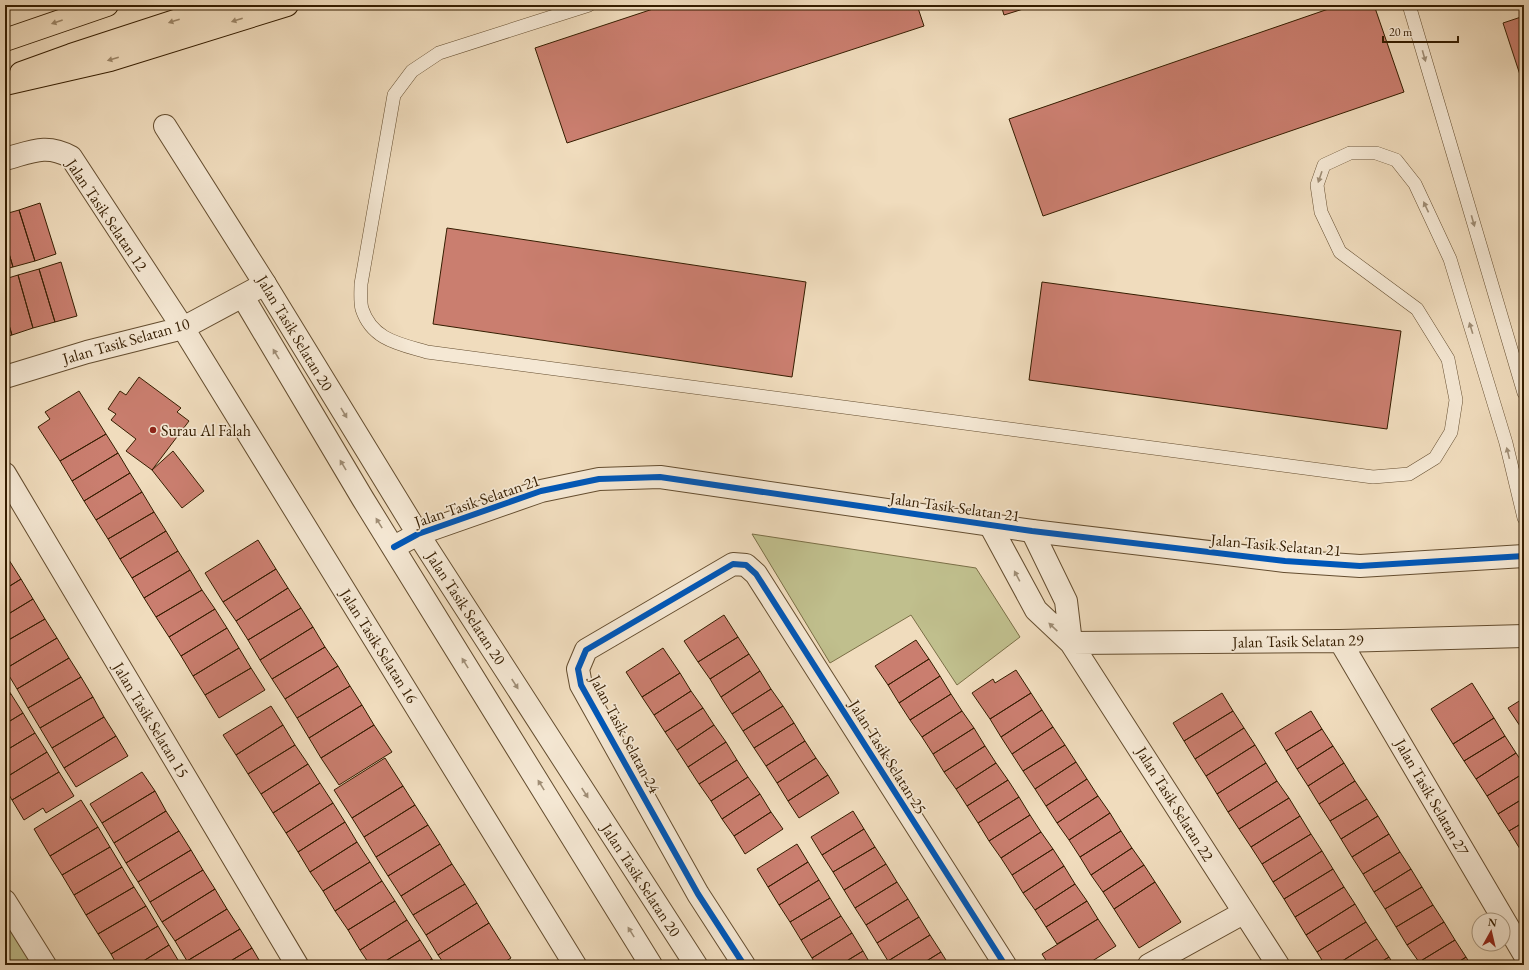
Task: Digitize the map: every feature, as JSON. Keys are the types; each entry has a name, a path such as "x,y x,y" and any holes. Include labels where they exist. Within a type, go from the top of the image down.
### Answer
{"highway":[{"path":"5,40 107,5"},
{"path":"5,79 91,48 224,5"},
{"path":"5,84 110,60 288,5"}],"street":[{"name":"Jalan Tasik Selatan 20","path":"165,126 265,284 418,534 696,965"},
{"name":"Jalan Tasik Selatan 12","path":"5,159 45,148 60,151 71,157 182,328"},
{"name":"Jalan Tasik Selatan 10","path":"5,377 87,352 182,328 265,284"},
{"name":"Jalan Tasik Selatan 20","path":"243,297 363,499 651,965"},
{"name":"Jalan Tasik Selatan 16","path":"182,328 572,964"},
{"name":"Jalan Tasik Selatan 15","path":"5,474 298,965"},
{"name":"Jalan Tasik Selatan 21","path":"394,547 418,534 541,491 598,478 660,477 1032,531 1285,561 1360,566 1524,556"},
{"path":"363,499 388,486"},
{"name":"Jalan Tasik Selatan 22","path":"990,525 1036,610 1071,643 1127,727 1243,913 1278,965"},
{"name":"Jalan Tasik Selatan 22","path":"1032,531 1066,601 1071,643"},
{"name":"Jalan Tasik Selatan 24","path":"744,965 698,894 581,685 578,669 586,650 733,564 746,565"},
{"name":"Jalan Tasik Selatan 25","path":"746,565 756,574 1005,965"},
{"name":"Jalan Tasik Selatan 29","path":"1071,643 1340,641 1524,636"},
{"name":"Jalan Tasik Selatan 27","path":"1340,641 1524,954"},
{"path":"5,901 45,965"},
{"path":"1150,965 1243,913"}],"lane":[{"path":"589,5 439,53 412,71 394,95 361,284 362,309 373,328 388,340 435,353 1365,476 1409,474 1435,458 1451,432 1456,400 1448,359 1417,309 1340,252 1321,212 1317,185 1324,165 1350,153 1376,153 1396,160 1415,184 1450,259 1506,443 1524,518"},
{"path":"1409,5 1524,393"}],"shaded area":[{"path":"752,534 976,568 1020,637 957,685 911,615 830,663"},
{"path":"5,918 34,965 5,965"}],"building":[{"path":"665,5 917,5 924,26 567,143 535,48"},
{"path":"1001,5 1036,5 1004,15"},
{"path":"1340,5 1374,5 1404,92 1043,216 1009,119"},
{"path":"1524,16 1524,87 1503,23"},
{"path":"40,203 56,254 35,261 19,210"},
{"path":"19,210 35,261 13,267 5,240 5,214"},
{"path":"447,228 806,282 792,377 433,324"},
{"path":"5,240 13,267 5,269"},
{"path":"61,262 77,316 55,322 39,269"},
{"path":"39,269 55,322 33,328 18,275"},
{"path":"18,275 33,328 12,335 5,312 5,279"},
{"path":"1042,282 1401,331 1387,429 1029,380"},
{"path":"5,312 12,335 5,337"},
{"name":"Surau Al Falah","path":"139,377 181,408 177,412 189,421 152,470 126,451 136,439 111,420 116,414 108,409 120,391 126,395"},
{"path":"79,391 106,434 60,461 38,427 50,419 45,412"},
{"path":"106,434 118,453 72,481 60,461"},
{"path":"173,451 204,491 182,508 152,470"},
{"path":"118,453 130,473 84,501 72,481"},
{"path":"130,473 142,492 96,520 84,501"},
{"path":"142,492 154,512 108,539 96,520"},
{"path":"154,512 166,531 120,559 108,539"},
{"path":"166,531 178,551 132,578 120,559"},
{"path":"258,540 276,569 223,602 205,573"},
{"path":"178,551 190,570 144,598 132,578"},
{"path":"9,560 21,579 5,589 5,562"},
{"path":"276,569 288,588 236,621 223,602"},
{"path":"190,570 202,590 156,617 144,598"},
{"path":"21,579 33,599 5,616 5,589"},
{"path":"288,588 301,608 248,640 236,621"},
{"path":"202,590 215,609 169,637 156,617"},
{"path":"33,599 45,619 5,642 5,616"},
{"path":"301,608 313,627 260,660 248,640"},
{"path":"215,609 227,628 181,656 169,637"},
{"path":"724,615 738,637 698,662 684,641"},
{"path":"45,619 57,638 5,669 5,642"},
{"path":"313,627 325,647 272,679 260,660"},
{"path":"227,628 239,648 193,676 181,656"},
{"path":"738,637 749,654 710,679 698,662"},
{"path":"57,638 69,658 17,689 5,669"},
{"path":"916,640 929,659 888,685 875,666"},
{"path":"325,647 338,666 285,699 272,679"},
{"path":"239,648 251,668 205,695 193,676"},
{"path":"663,648 680,673 642,697 626,672"},
{"path":"749,654 760,671 721,697 710,679"},
{"path":"69,658 81,677 28,708 17,689"},
{"path":"929,659 940,676 899,703 888,685"},
{"path":"338,666 350,686 297,718 285,699"},
{"path":"251,668 265,690 219,718 205,695"},
{"path":"1016,670 1031,693 990,719 972,693 993,679 995,683"},
{"path":"760,671 771,689 732,714 721,697"},
{"path":"680,673 691,691 654,715 642,697"},
{"path":"940,676 951,694 910,720 899,703"},
{"path":"81,677 93,697 40,728 28,708"},
{"path":"1472,683 1494,718 1453,744 1431,709"},
{"path":"5,685 11,694 5,698"},
{"path":"350,686 362,705 309,738 297,718"},
{"path":"771,689 783,706 743,731 732,714"},
{"path":"691,691 703,708 665,732 654,715"},
{"path":"1031,693 1042,710 1001,737 990,719"},
{"path":"1222,693 1233,711 1184,741 1173,723"},
{"path":"11,694 23,713 5,724 5,698"},
{"path":"951,694 962,711 922,737 910,720"},
{"path":"93,697 104,717 52,748 40,728"},
{"path":"1524,698 1524,723 1520,726 1508,708"},
{"path":"362,705 374,725 321,758 309,738"},
{"path":"271,706 283,725 236,755 223,735"},
{"path":"783,706 794,723 754,748 743,731"},
{"path":"703,708 714,725 677,750 665,732"},
{"path":"1042,710 1053,727 1012,754 1001,737"},
{"path":"962,711 974,728 933,754 922,737"},
{"path":"1233,711 1244,728 1195,759 1184,741"},
{"path":"1311,711 1322,729 1286,751 1275,733"},
{"path":"23,713 35,733 5,751 5,724"},
{"path":"104,717 116,736 64,768 52,748"},
{"path":"1494,718 1505,736 1464,761 1453,744"},
{"path":"794,723 805,741 766,766 754,748"},
{"path":"283,725 295,745 248,774 236,755"},
{"path":"374,725 392,752 339,785 321,758"},
{"path":"714,725 726,742 688,767 677,750"},
{"path":"1053,727 1065,745 1023,771 1012,754"},
{"path":"974,728 985,746 944,772 933,754"},
{"path":"1244,728 1255,745 1206,776 1195,759"},
{"path":"1322,729 1333,746 1297,769 1286,751"},
{"path":"35,733 47,752 5,778 5,751"},
{"path":"116,736 128,756 76,787 64,768"},
{"path":"1505,736 1516,753 1476,779 1464,761"},
{"path":"805,741 816,758 777,783 766,766"},
{"path":"726,742 737,760 699,784 688,767"},
{"path":"295,745 308,764 261,794 248,774"},
{"path":"1065,745 1076,762 1035,789 1023,771"},
{"path":"1255,745 1266,763 1217,794 1206,776"},
{"path":"985,746 996,763 956,789 944,772"},
{"path":"1333,746 1344,763 1308,786 1297,769"},
{"path":"47,752 59,772 12,800 5,788 5,778"},
{"path":"1516,753 1524,765 1524,773 1487,796 1476,779"},
{"path":"385,758 403,786 352,818 334,790"},
{"path":"816,758 828,775 788,801 777,783"},
{"path":"737,760 748,777 711,801 699,784"},
{"path":"1076,762 1087,779 1046,806 1035,789"},
{"path":"996,763 1008,780 967,806 956,789"},
{"path":"1266,763 1277,781 1228,812 1217,794"},
{"path":"1344,763 1355,781 1319,804 1308,786"},
{"path":"308,764 320,783 273,813 261,794"},
{"path":"59,772 74,796 46,813 43,808 24,820 12,800"},
{"path":"142,772 155,791 102,823 90,804"},
{"path":"1524,773 1524,798 1498,814 1487,796"},
{"path":"828,775 839,793 799,818 788,801"},
{"path":"748,777 760,794 722,819 711,801"},
{"path":"1087,779 1098,796 1057,823 1046,806"},
{"path":"1008,780 1019,797 978,823 967,806"},
{"path":"1277,781 1289,798 1239,829 1228,812"},
{"path":"1355,781 1367,799 1330,821 1319,804"},
{"path":"320,783 333,803 286,833 273,813"},
{"path":"403,786 415,805 364,837 352,818"},
{"path":"155,791 166,811 114,843 102,823"},
{"path":"760,794 771,812 734,836 722,819"},
{"path":"1098,796 1110,813 1069,840 1057,823"},
{"path":"1019,797 1030,815 989,841 978,823"},
{"path":"1289,798 1300,816 1251,847 1239,829"},
{"path":"1524,798 1524,822 1509,831 1498,814"},
{"path":"1367,799 1378,816 1341,839 1330,821"},
{"path":"81,800 98,827 50,856 34,829"},
{"path":"333,803 345,822 298,852 286,833"},
{"path":"415,805 428,825 376,857 364,837"},
{"path":"166,811 179,831 126,863 114,843"},
{"path":"853,811 864,829 822,855 811,837"},
{"path":"771,812 783,829 745,854 734,836"},
{"path":"1110,813 1121,831 1080,857 1069,840"},
{"path":"1030,815 1041,832 1001,858 989,841"},
{"path":"1300,816 1311,834 1262,864 1251,847"},
{"path":"1378,816 1389,834 1352,857 1341,839"},
{"path":"345,822 357,842 310,872 298,852"},
{"path":"1524,822 1524,846 1520,849 1509,831"},
{"path":"428,825 440,844 388,876 376,857"},
{"path":"98,827 110,847 62,875 50,856"},
{"path":"864,829 875,847 833,872 822,855"},
{"path":"179,831 191,850 138,882 126,863"},
{"path":"1121,831 1132,848 1091,875 1080,857"},
{"path":"1041,832 1053,849 1012,875 1001,858"},
{"path":"1311,834 1322,851 1273,882 1262,864"},
{"path":"1389,834 1400,852 1363,874 1352,857"},
{"path":"357,842 370,862 323,891 310,872"},
{"path":"440,844 452,864 401,896 388,876"},
{"path":"797,844 808,862 768,887 757,869"},
{"path":"110,847 122,867 74,895 62,875"},
{"path":"875,847 886,864 844,890 833,872"},
{"path":"1132,848 1144,865 1103,892 1091,875"},
{"path":"1053,849 1064,866 1023,893 1012,875"},
{"path":"191,850 203,870 150,902 138,882"},
{"path":"1322,851 1333,869 1284,899 1273,882"},
{"path":"1400,852 1411,869 1374,892 1363,874"},
{"path":"370,862 382,881 335,911 323,891"},
{"path":"808,862 819,880 779,905 768,887"},
{"path":"452,864 465,884 413,915 401,896"},
{"path":"886,864 897,882 855,908 844,890"},
{"path":"1144,865 1155,882 1114,909 1103,892"},
{"path":"1064,866 1075,884 1035,910 1023,893"},
{"path":"122,867 134,887 86,915 74,895"},
{"path":"1333,869 1344,887 1295,917 1284,899"},
{"path":"1411,869 1422,887 1385,909 1374,892"},
{"path":"203,870 215,889 162,922 150,902"},
{"path":"819,880 830,898 790,922 779,905"},
{"path":"382,881 395,901 348,930 335,911"},
{"path":"897,882 908,899 866,925 855,908"},
{"path":"1155,882 1181,922 1139,948 1114,909"},
{"path":"465,884 477,903 426,935 413,915"},
{"path":"1075,884 1087,901 1046,927 1035,910"},
{"path":"134,887 146,906 98,934 86,915"},
{"path":"1344,887 1355,904 1306,935 1295,917"},
{"path":"1422,887 1433,905 1396,927 1385,909"},
{"path":"215,889 227,909 175,941 162,922"},
{"path":"830,898 841,916 801,940 790,922"},
{"path":"908,899 919,917 877,943 866,925"},
{"path":"395,901 407,920 360,950 348,930"},
{"path":"1087,901 1098,919 1057,944 1046,927"},
{"path":"477,903 489,923 438,955 426,935"},
{"path":"1355,904 1366,922 1317,952 1306,935"},
{"path":"1433,905 1444,922 1407,945 1396,927"},
{"path":"146,906 158,926 111,954 98,934"},
{"path":"227,909 240,929 187,961 175,941"},
{"path":"841,916 852,933 812,958 801,940"},
{"path":"919,917 930,935 888,961 877,943"},
{"path":"1098,919 1116,946 1086,965 1049,965 1042,954"},
{"path":"407,920 420,940 379,965 370,965 360,950"},
{"path":"1366,922 1377,939 1336,965 1325,965 1317,952"},
{"path":"1444,922 1455,940 1419,962 1407,945"},
{"path":"489,923 511,958 500,965 445,965 438,955"},
{"path":"158,926 169,945 137,965 117,965 111,954"},
{"path":"240,929 252,948 224,965 189,965 187,961"},
{"path":"852,933 863,951 840,965 816,965 812,958"},
{"path":"930,935 941,952 920,965 891,965 888,961"},
{"path":"1377,939 1389,957 1376,965 1336,965"},
{"path":"420,940 432,959 423,965 379,965"},
{"path":"1455,940 1466,957 1454,965 1420,965 1419,962"},
{"path":"169,945 181,965 137,965"},
{"path":"252,948 262,965 224,965"},
{"path":"863,951 871,965 840,965"},
{"path":"941,952 949,965 920,965"},
{"path":"1389,957 1394,965 1376,965"},
{"path":"1466,957 1471,965 1454,965"},
{"path":"432,959 436,965 423,965"}],"cycle path":[{"path":"394,547 418,534 541,491 599,479 660,477 1032,531 1285,561 1360,566 1524,556"},
{"path":"744,965 698,894 581,685 578,669 586,650 733,564 746,565 756,574 1005,965"}],"place":[{"name":"Surau Al Falah","path":"153,430"}]}
